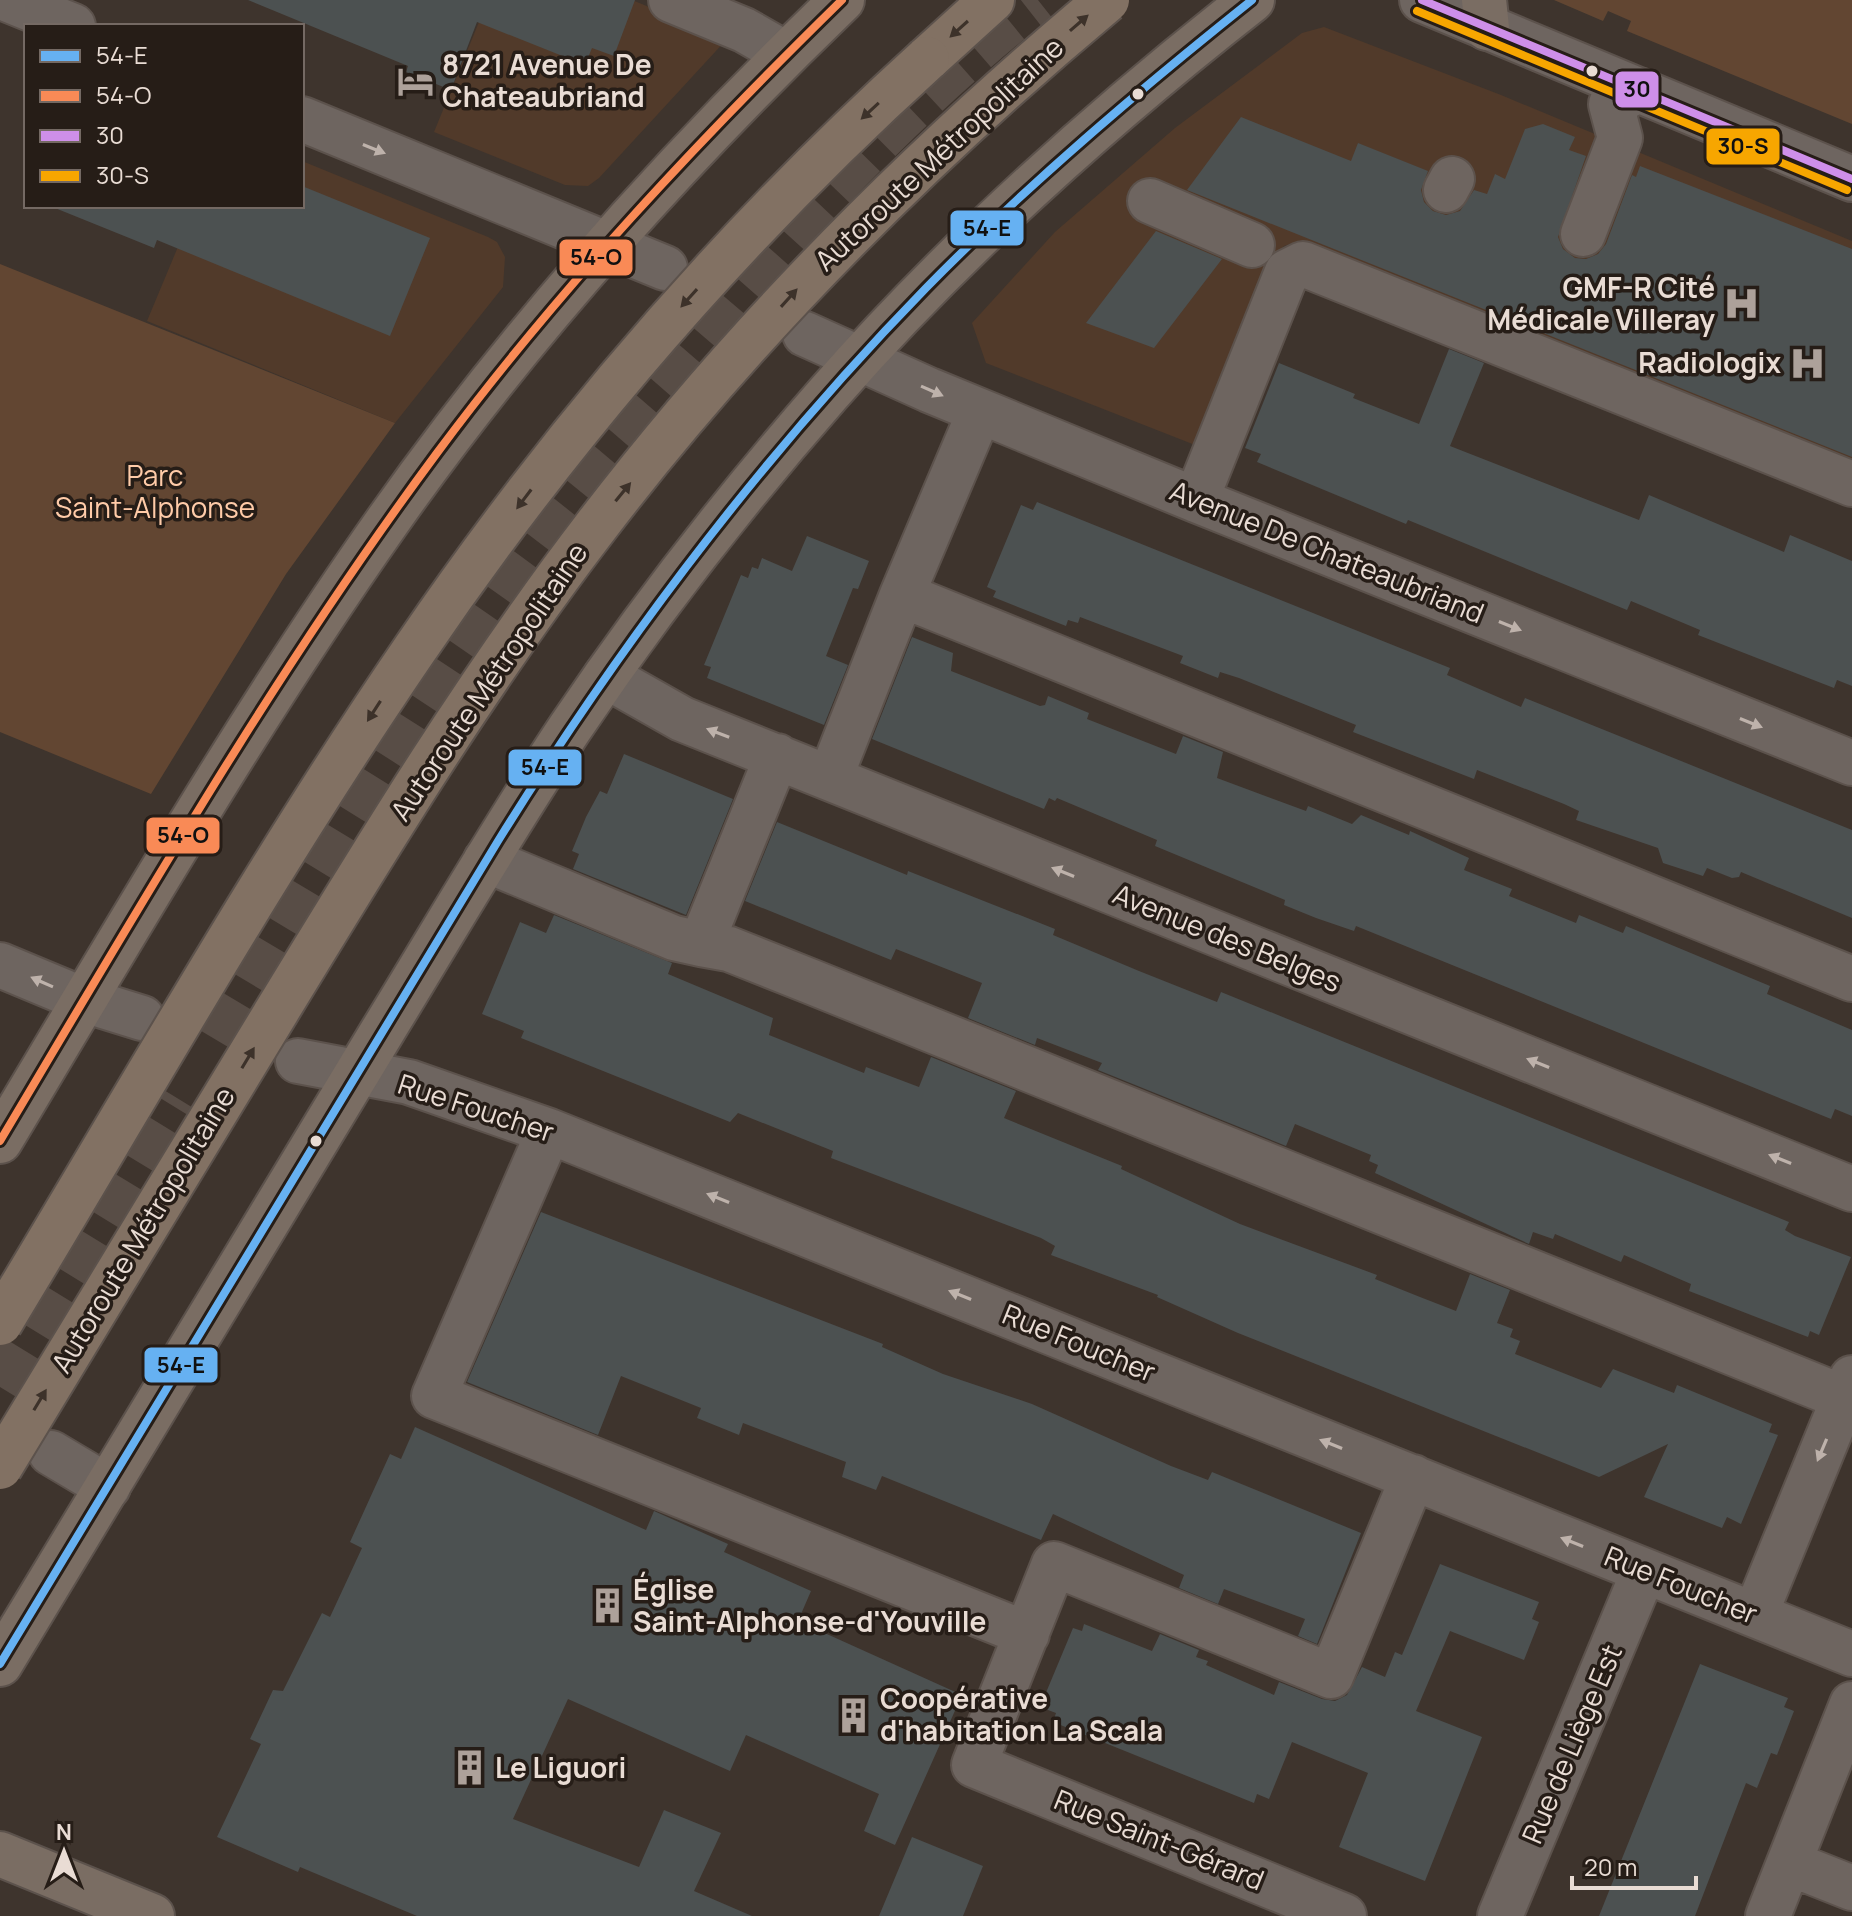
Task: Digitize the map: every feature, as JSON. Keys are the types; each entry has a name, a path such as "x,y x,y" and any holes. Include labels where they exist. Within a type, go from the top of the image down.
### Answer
{"highway":[{"path":"0,1323 307,816 416,647 523,500 633,362 745,237 859,121 992,0"},
{"name":"Autoroute Métropolitaine","path":"0,1467 356,880 468,707 564,569 689,412 804,282 949,137 1107,0"}],"main road":[{"path":"0,1141 329,606 469,412 607,245 786,54 842,0"},
{"path":"0,1664 486,860 606,676 741,499 860,359 1008,208 1126,102 1252,0"},
{"path":"0,1854 152,1916"}],"street":[{"path":"9,0 68,24"},
{"path":"671,0 744,30 786,54"},
{"path":"1422,0 1486,14 1639,90 1852,179"},
{"path":"1583,234 1620,138 1611,104 1639,90"},
{"path":"304,120 665,268"},
{"path":"1150,201 1252,245"},
{"path":"1196,500 1287,272 1303,264 1852,484"},
{"name":"Avenue De Chateaubriand","path":"805,334 980,411 1196,500 1852,763"},
{"path":"830,778 902,595 980,411"},
{"path":"902,595 1852,979"},
{"name":"Avenue des Belges","path":"606,676 682,719 1852,1189"},
{"path":"701,944 777,756"},
{"path":"486,860 674,938 729,949 1849,1392 1755,1615"},
{"path":"0,965 84,1000 142,1018"},
{"name":"Rue Foucher","path":"298,1061 419,1085 549,1131 1852,1654"},
{"path":"549,1131 434,1396 1027,1634 1054,1564 1331,1676 1413,1477"},
{"path":"51,1453 108,1487"},
{"name":"Rue de Liège Est","path":"1500,1916 1644,1571"},
{"name":"Rue Saint-Gérard","path":"1027,1634 974,1765 1344,1916"},
{"path":"1768,1916 1852,1704"},
{"path":"1789,1863 1852,1888"}],"shaded area":[{"path":"488,0 632,0 727,39 599,178 588,186 565,185 434,132"},
{"path":"1324,27 1501,95 1852,241 1852,465 1293,243 1284,246 1274,257 1195,445 986,363 972,323 1055,232 1175,128 1302,33"},
{"path":"304,162 488,237 497,242 505,257 503,287 395,423 147,321 194,208 304,208"}],"green space":[{"path":"1554,0 1852,0 1852,124 1627,31 1631,21 1608,11 1603,21"},
{"name":"Parc Saint-Alphonse","path":"0,264 395,423 286,574 151,794 0,732"}],"building":[{"path":"248,0 635,0 614,56 592,48 585,65 477,22 451,90 406,72 408,66"},
{"path":"1241,117 1351,161 1358,143 1428,171 1421,190 1424,202 1433,211 1446,215 1460,211 1474,190 1487,194 1495,174 1505,179 1525,129 1543,124 1575,137 1569,150 1586,156 1558,237 1563,249 1575,258 1586,259 1598,254 1606,244 1632,175 1636,177 1640,166 1852,249 1852,457 1187,190"},
{"path":"304,187 430,238 390,336 157,240 154,248 55,208 304,208"},
{"path":"1156,231 1222,259 1154,348 1086,323"},
{"path":"1449,349 1484,363 1450,446 1639,520 1649,495 1784,552 1790,535 1852,561 1852,686 1837,680 1834,688 1698,635 1700,630 1631,601 1627,610 1408,520 1406,524 1257,462 1261,454 1245,448 1279,363 1355,394 1353,398 1419,424"},
{"path":"1037,502 1450,668 1447,675 1521,707 1525,698 1852,830 1852,918 1741,872 1739,877 1732,878 1707,868 1703,876 1663,863 1658,848 1576,820 1579,811 1564,804 1477,770 1474,779 1353,732 1356,725 1239,678 1220,672 1218,678 1180,663 1183,656 1080,617 1078,623 1068,620 1066,626 993,597 996,591 987,587 1021,505 1033,510"},
{"path":"807,536 869,561 858,589 853,588 826,656 848,665 824,725 707,678 711,667 704,665 741,575 748,578 752,567 758,569 762,558 792,571"},
{"path":"912,637 953,653 951,671 1040,706 1045,705 1048,696 1089,713 1087,719 1176,754 1183,736 1223,752 1217,778 1306,811 1308,806 1352,824 1361,815 1409,835 1410,831 1469,858 1464,870 1512,889 1509,896 1576,923 1579,915 1623,933 1626,926 1770,986 1767,994 1852,1030 1852,1116 1835,1109 1831,1119 1356,926 1354,931 1316,918 1284,905 1285,900 1155,846 1157,840 1057,798 1055,801 1049,798 1044,809 872,739"},
{"path":"624,754 733,799 686,915 573,869 579,854 572,851 586,817 600,791 607,794"},
{"path":"777,822 907,875 908,871 1055,929 1053,935 1217,1002 1221,992 1789,1222 1785,1230 1795,1236 1851,1257 1819,1335 1810,1331 1808,1337 1689,1291 1691,1284 1624,1255 1621,1262 1555,1234 1553,1239 1533,1232 1529,1244 1375,1173 1378,1165 1369,1161 1371,1155 1295,1124 1286,1146 1098,1070 1102,1063 1037,1038 1035,1045 968,1018 982,983 896,949 891,960 745,901"},
{"path":"554,915 672,963 668,974 773,1018 769,1035 864,1073 866,1067 919,1087 931,1057 1016,1091 1004,1118 1122,1166 1121,1169 1240,1224 1377,1275 1375,1279 1420,1297 1456,1311 1470,1274 1510,1290 1497,1323 1513,1329 1510,1337 1520,1341 1515,1354 1601,1388 1613,1369 1674,1393 1677,1385 1772,1424 1769,1432 1778,1435 1741,1524 1727,1517 1722,1528 1644,1497 1668,1444 1599,1477 1238,1333 1158,1295 1051,1255 1055,1246 1041,1238 831,1158 833,1151 738,1113 730,1122 521,1038 524,1031 482,1014 520,922 546,933"},
{"path":"541,1212 883,1344 882,1347 943,1374 1032,1404 1171,1466 1208,1480 1212,1472 1361,1533 1317,1644 1298,1636 1305,1619 1224,1589 1218,1604 1179,1588 1184,1575 1053,1514 1041,1540 882,1476 876,1490 842,1477 846,1462 743,1423 739,1435 697,1418 701,1408 621,1376 598,1435 467,1382"},
{"path":"415,1427 646,1530 654,1511 728,1544 724,1552 811,1591 798,1621 962,1695 895,1845 864,1831 879,1794 746,1735 730,1771 568,1699 513,1819 639,1867 664,1810 721,1833 694,1891 752,1916 417,1916 300,1867 298,1872 217,1837 261,1744 250,1739 273,1690 283,1691 322,1613 330,1617 362,1548 350,1542 390,1454 401,1459"},
{"path":"1440,1564 1539,1602 1532,1619 1539,1622 1524,1660 1450,1631 1416,1711 1482,1737 1425,1881 1339,1847 1368,1773 1292,1742 1269,1799 1257,1794 1254,1803 1053,1722 1056,1713 1040,1707 1073,1628 1082,1631 1084,1624 1152,1651 1160,1634 1199,1650 1196,1657 1208,1661 1206,1665 1274,1695 1279,1682 1335,1701 1347,1695 1362,1667 1385,1677 1395,1652 1402,1655"},
{"path":"1700,1664 1788,1698 1784,1707 1794,1711 1777,1755 1771,1753 1757,1788 1746,1783 1695,1916 1599,1916"},
{"path":"912,1837 983,1866 963,1916 879,1916"}],"tunnel":[{"path":"213,1038 413,709 500,582 565,496 740,290 861,159 947,76 1038,0"},
{"path":"0,1387 177,1098"}],"transit line":[{"name":"54-O","path":"0,1141 264,705 377,536 437,453 531,333 630,219 842,0"},
{"name":"54-E","path":"0,1664 498,841 644,623 751,484 926,288 1085,139 1252,0"},
{"name":"30","path":"1422,0 1852,179"},
{"name":"30-S","path":"1417,11 1847,190"}],"place":[{"name":"8721 Avenue De Chateaubriand","path":"416,81"},
{"name":"GMF-R Cité Médicale Villeray","path":"1741,304"},
{"name":"Radiologix","path":"1807,363"},
{"name":"Église Saint-Alphonse-d'Youville","path":"607,1606"},
{"name":"Coopérative d'habitation La Scala","path":"854,1715"},
{"name":"Le Liguori","path":"469,1768"}]}
